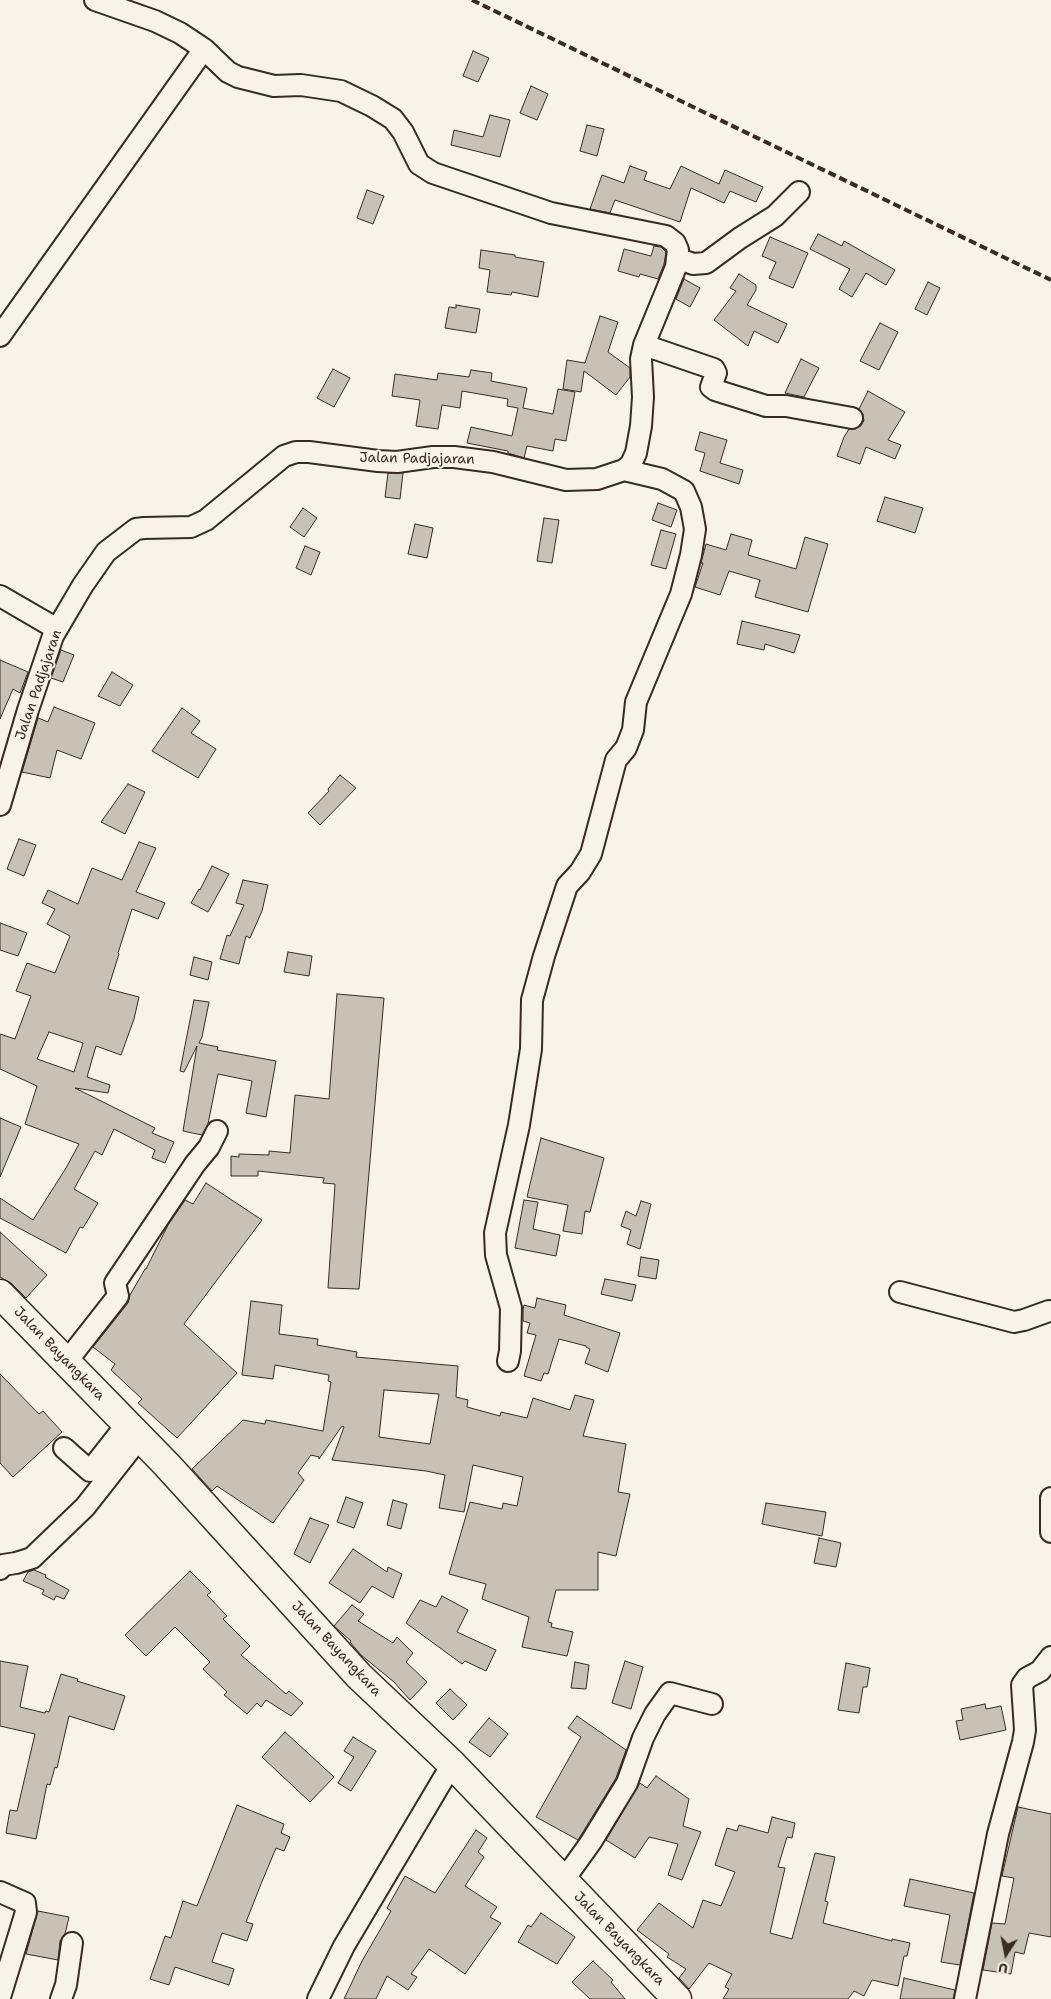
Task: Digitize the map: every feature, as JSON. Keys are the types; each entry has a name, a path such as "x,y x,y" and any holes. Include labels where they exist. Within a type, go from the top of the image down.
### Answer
{"highway":[{"name":"Jalan Bayangkara","path":"0,1294 134,1431 359,1676 452,1764 677,1999"}],"street":[{"path":"95,0 155,21 180,33 204,49 228,72 238,77 274,86 301,85 341,91 372,106 393,119 403,132 418,164 433,173 551,213 666,236 675,243 678,250 676,267 644,345 641,358 642,426 636,453 631,464 624,470"},
{"path":"0,336 204,49"},
{"path":"677,258 693,264 706,263 774,216 799,192"},
{"path":"644,345 715,370 716,373 711,387 715,390 766,406 786,406 852,418"},
{"name":"Jalan Padjajaran","path":"0,805 31,701 53,636 83,585 106,552 127,535 144,528 178,529 191,527 206,520 284,456 290,454 309,452 397,462 433,457 454,457 493,462 566,480 597,479 624,470"},
{"path":"508,1361 511,1308 496,1255 495,1233 519,1125 531,1049 532,1000 566,886 580,872 591,854 616,760 626,748 633,730 636,702 681,594 694,537 695,529 691,507 684,491 662,479 624,470"},
{"path":"0,596 57,629"},
{"path":"67,1361 118,1296 115,1283 209,1146 217,1131"},
{"path":"900,1292 1014,1322 1024,1320 1050,1306"},
{"path":"64,1448 90,1471 134,1431"},
{"path":"0,1568 32,1558 85,1507 134,1431"},
{"path":"1051,1498 1051,1532"},
{"path":"965,1999 998,1834 1023,1742 1025,1730 1022,1685 1027,1678 1040,1671 1051,1657"},
{"path":"563,1881 591,1842 627,1783 643,1738 655,1714 670,1693 712,1704"},
{"path":"318,1999 344,1946 452,1764"},
{"path":"0,1892 25,1903 26,1912 0,1997"},
{"path":"61,1999 66,1985 72,1943"}],"building":[{"path":"473,51 489,58 478,82 463,76"},
{"path":"531,86 548,94 537,120 520,113"},
{"path":"490,115 510,120 500,157 451,145 454,130 483,137"},
{"path":"587,125 604,129 597,156 580,151"},
{"path":"630,166 647,172 644,180 670,189 681,166 719,184 725,170 763,187 756,202 730,191 724,203 691,188 680,222 615,200 610,213 590,209 602,175 624,183"},
{"path":"367,190 384,196 373,224 357,218"},
{"path":"818,234 842,246 844,241 895,270 886,285 866,273 852,297 839,289 850,269 810,249"},
{"path":"770,237 808,253 793,288 769,278 776,262 762,256"},
{"path":"654,246 661,247 666,252 658,279 640,274 639,277 618,271 624,249 651,256"},
{"path":"481,250 544,262 538,297 512,292 511,295 487,292 490,270 479,268"},
{"path":"739,274 756,285 756,290 747,305 787,324 778,343 754,331 748,346 714,320 736,291 730,288"},
{"path":"684,279 700,288 690,307 676,299"},
{"path":"928,282 940,288 927,315 915,309"},
{"path":"456,305 480,309 476,333 445,328 449,307 456,308"},
{"path":"600,316 618,322 608,352 630,368 630,377 616,395 584,371 581,392 563,389 567,360 585,363"},
{"path":"880,323 898,332 879,370 860,361"},
{"path":"801,359 819,368 804,397 785,393"},
{"path":"333,369 350,378 334,407 317,398"},
{"path":"471,370 492,373 491,381 527,388 523,408 553,414 558,389 575,392 566,441 555,439 553,451 527,446 524,458 508,453 508,451 467,443 471,427 512,436 518,408 507,406 508,399 462,391 460,408 442,405 438,429 416,426 420,400 392,396 395,374 437,380 438,373 469,377"},
{"path":"868,391 905,412 888,440 901,445 895,459 866,447 860,464 837,456 849,429 856,429 864,421 863,414 859,409"},
{"path":"700,432 727,440 720,463 743,470 739,484 700,471 705,453 695,450"},
{"path":"388,473 403,473 400,499 385,497"},
{"path":"885,497 923,508 915,533 877,521"},
{"path":"658,503 677,510 671,527 652,520"},
{"path":"303,508 317,518 304,537 290,527"},
{"path":"544,518 559,520 552,563 537,561"},
{"path":"415,524 433,528 427,558 408,554"},
{"path":"661,530 676,534 666,569 651,565"},
{"path":"731,534 752,540 748,555 796,569 805,537 828,544 808,612 755,597 760,580 729,571 720,595 695,587 703,563 701,563 706,544 726,550"},
{"path":"305,546 320,552 311,575 296,568"},
{"path":"742,621 800,635 794,653 765,644 764,650 737,644"},
{"path":"61,650 74,655 63,682 51,678"},
{"path":"0,660 28,672 20,693 13,689 0,719"},
{"path":"112,672 133,685 120,706 98,696"},
{"path":"54,707 95,723 81,759 57,750 50,778 22,772 38,718 48,722"},
{"path":"182,708 200,721 191,733 216,749 198,778 152,751"},
{"path":"340,775 356,788 320,825 308,813 329,791 328,789"},
{"path":"128,784 145,792 125,834 101,822"},
{"path":"19,839 36,845 24,876 7,869"},
{"path":"139,842 156,848 136,892 165,903 158,919 132,909 118,953 108,989 139,997 134,1019 121,1055 96,1046 87,1077 110,1085 108,1093 75,1088 155,1128 152,1133 174,1142 165,1163 152,1158 155,1150 114,1129 102,1155 95,1151 74,1189 98,1203 83,1228 80,1227 66,1253 0,1218 0,1198 33,1220 79,1144 25,1124 37,1086 0,1069 0,1034 15,1039 31,996 16,991 27,963 55,973 70,936 47,924 55,909 42,903 48,890 78,904 92,868 122,880","holes":["49,1032 83,1043 74,1072 37,1059"]},
{"path":"212,866 229,874 208,912 191,903"},
{"path":"243,880 268,885 262,911 250,938 246,936 239,964 220,959 227,935 230,936 244,905 236,903"},
{"path":"0,923 27,933 18,956 0,950"},
{"path":"288,952 312,956 309,976 284,972"},
{"path":"194,957 212,962 208,980 190,975"},
{"path":"337,994 384,998 359,1289 328,1288 335,1184 323,1183 324,1178 258,1171 258,1176 231,1176 231,1156 239,1157 239,1154 269,1155 269,1151 290,1153 295,1095 329,1099"},
{"path":"194,1000 209,1002 199,1043 218,1047 217,1050 276,1061 266,1117 246,1113 252,1081 218,1074 208,1124 202,1135 183,1131 197,1046 184,1072 180,1071"},
{"path":"0,1118 21,1127 0,1177"},
{"path":"541,1138 604,1158 590,1212 585,1211 582,1234 563,1231 568,1205 527,1197"},
{"path":"206,1183 262,1220 184,1324 237,1373 177,1438 138,1403 142,1399 111,1370 115,1364 93,1347 128,1303 130,1295 146,1269 168,1225 185,1200 193,1204"},
{"path":"524,1200 538,1202 533,1229 560,1235 556,1256 515,1248"},
{"path":"641,1201 651,1204 640,1249 627,1244 631,1230 621,1226 626,1211 636,1216"},
{"path":"0,1232 47,1275 26,1298 11,1283 0,1277"},
{"path":"641,1257 659,1260 656,1279 638,1276"},
{"path":"605,1279 636,1285 632,1301 601,1294"},
{"path":"537,1298 566,1305 564,1315 620,1333 608,1372 585,1363 590,1349 586,1346 559,1339 548,1374 544,1373 541,1381 524,1376 536,1335 527,1333 530,1323 523,1321 523,1310 524,1305 535,1308"},
{"path":"251,1301 282,1305 279,1334 318,1339 317,1345 357,1352 356,1357 458,1366 456,1397 468,1400 467,1407 500,1416 501,1412 527,1418 533,1398 570,1410 575,1395 594,1400 583,1436 626,1444 618,1492 630,1494 616,1556 598,1552 598,1590 556,1590 548,1622 552,1623 551,1627 573,1632 567,1656 522,1647 529,1617 482,1599 486,1584 449,1574 470,1502 502,1509 503,1503 517,1506 523,1477 473,1465 464,1512 439,1508 445,1475 332,1460 344,1427 342,1426 319,1459 319,1457 311,1455 298,1473 304,1480 273,1523 217,1486 212,1491 192,1469 243,1420 265,1424 266,1420 323,1431 331,1382 328,1381 329,1375 275,1365 273,1379 242,1375","holes":["384,1390 439,1394 430,1444 379,1437"]},
{"path":"0,1374 39,1414 43,1411 62,1432 13,1477 0,1463"},
{"path":"346,1497 363,1503 354,1528 337,1522"},
{"path":"393,1500 407,1504 401,1529 387,1525"},
{"path":"766,1503 826,1512 822,1536 762,1524"},
{"path":"310,1518 329,1525 310,1563 294,1554"},
{"path":"819,1538 841,1543 836,1567 814,1563"},
{"path":"353,1549 387,1572 388,1567 402,1574 393,1598 372,1586 360,1603 329,1583"},
{"path":"34,1570 46,1575 45,1577 69,1590 64,1599 56,1596 54,1600 42,1594 44,1590 23,1581 28,1572"},
{"path":"190,1571 211,1592 207,1595 227,1616 223,1619 250,1646 241,1655 286,1694 289,1691 303,1703 291,1716 266,1700 261,1707 257,1703 247,1714 224,1695 227,1692 203,1669 210,1662 175,1627 146,1656 125,1635"},
{"path":"442,1596 468,1610 457,1632 496,1650 486,1671 465,1661 462,1664 406,1623 420,1600 436,1607"},
{"path":"352,1605 364,1614 358,1621 393,1643 397,1637 413,1653 406,1662 427,1682 410,1700 394,1682 361,1655 351,1641 334,1626"},
{"path":"0,1661 28,1666 20,1707 45,1713 46,1711 49,1712 61,1674 125,1696 114,1730 69,1716 57,1768 55,1767 50,1785 47,1784 36,1839 6,1833 10,1810 17,1811 35,1734 0,1726"},
{"path":"625,1661 643,1667 631,1709 612,1703"},
{"path":"575,1662 589,1665 586,1689 571,1688"},
{"path":"846,1663 870,1668 867,1687 863,1687 859,1713 838,1710"},
{"path":"450,1689 467,1705 453,1720 436,1703"},
{"path":"985,1704 986,1709 1001,1706 1006,1730 960,1740 956,1721 963,1720 961,1709"},
{"path":"577,1716 626,1750 616,1778 578,1840 536,1817 581,1737 568,1728"},
{"path":"489,1718 508,1734 490,1757 469,1742"},
{"path":"285,1732 334,1777 310,1802 262,1757"},
{"path":"353,1737 376,1751 351,1791 338,1783 354,1757 344,1751"},
{"path":"656,1776 689,1799 683,1826 701,1832 682,1880 668,1875 678,1844 649,1837 635,1858 606,1840 640,1783 647,1788"},
{"path":"237,1805 284,1824 281,1833 290,1837 284,1851 276,1848 261,1884 246,1922 253,1924 247,1941 222,1933 212,1962 234,1969 229,1985 175,1967 169,1985 150,1979 165,1936 171,1938 183,1901 197,1906"},
{"path":"1018,1807 1051,1814 1051,1937 1029,1933 1024,1954 1015,1952 1011,1974 983,1970 992,1923 1005,1924 1014,1878 1002,1876"},
{"path":"772,1817 795,1823 792,1838 787,1837 778,1867 785,1868 770,1933 792,1939 815,1853 835,1857 825,1901 828,1902 823,1923 892,1941 892,1939 910,1943 907,1956 904,1956 898,1986 872,1980 864,1996 854,1991 848,1999 723,1999 729,1989 725,1987 732,1974 709,1963 689,1989 679,1978 686,1969 667,1957 669,1954 637,1930 659,1903 693,1928 703,1900 721,1906 735,1872 715,1865 727,1828 737,1831 739,1825 768,1833"},
{"path":"476,1830 487,1838 478,1852 484,1857 465,1886 497,1907 490,1917 501,1923 465,1974 429,1949 411,1974 417,1977 408,1990 387,1976 376,1999 344,1999 362,1961 391,1911 387,1908 405,1876 435,1893"},
{"path":"910,1879 974,1893 960,1965 941,1962 950,1915 904,1906"},
{"path":"38,1911 69,1917 65,1934 60,1941 58,1960 26,1954"},
{"path":"541,1913 575,1937 557,1964 518,1942 528,1925 531,1927"},
{"path":"593,1961 613,1980 611,1982 625,1999 590,1999 572,1982"},
{"path":"904,1978 955,1990 953,1999 900,1999"}],"railway":[{"path":"472,0 1051,280"}]}
